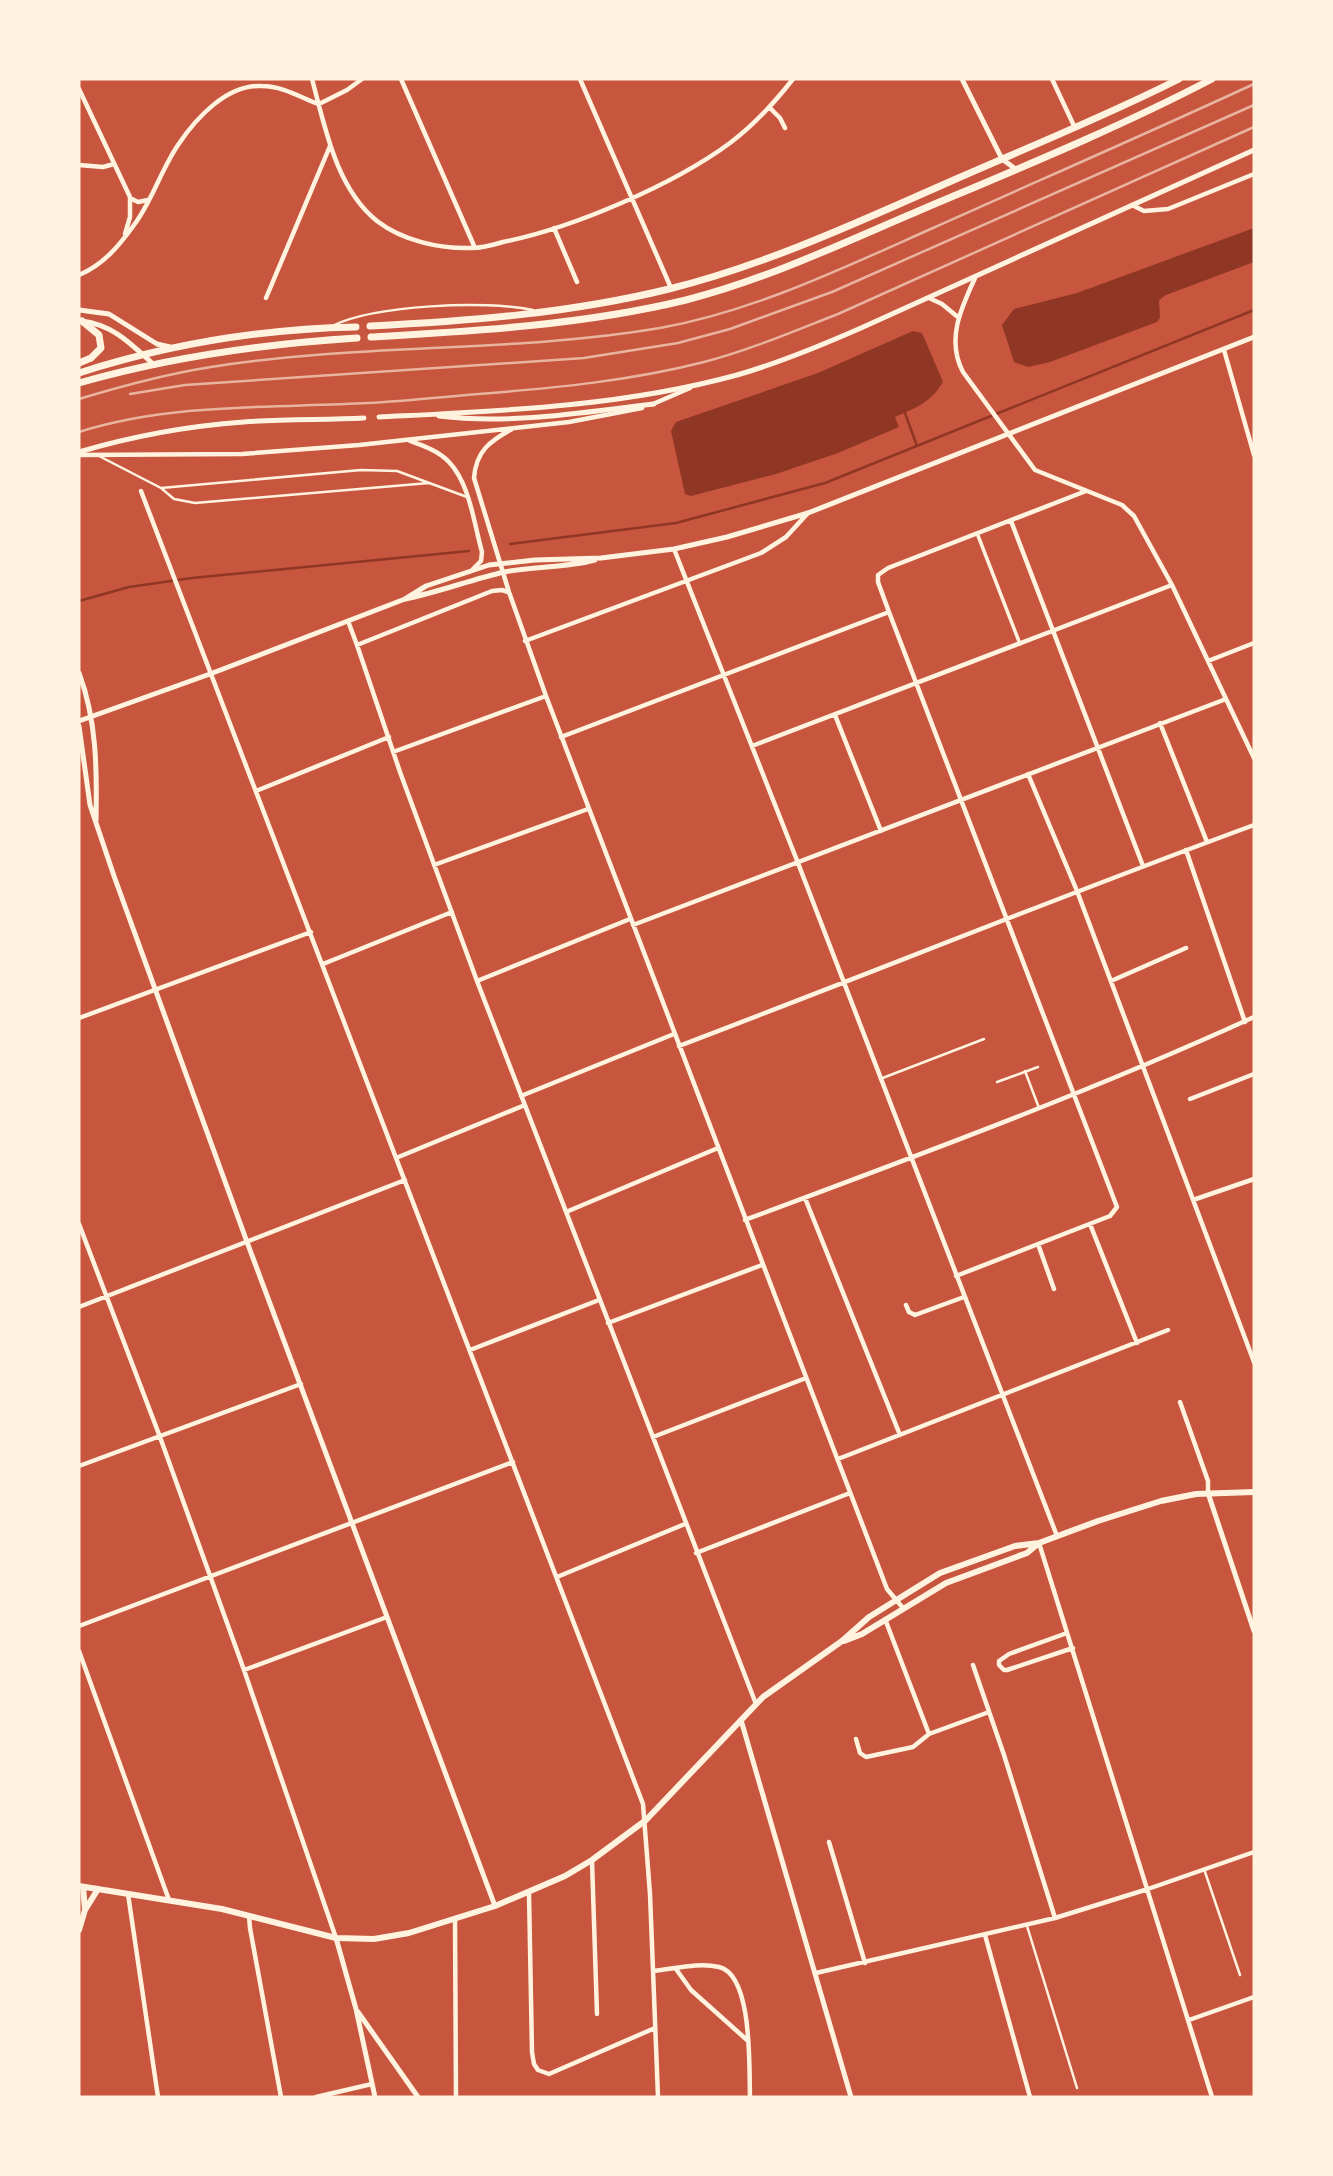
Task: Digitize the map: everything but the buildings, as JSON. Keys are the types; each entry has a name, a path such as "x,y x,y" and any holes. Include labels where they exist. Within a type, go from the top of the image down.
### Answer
{"highway":[{"path":"370,326 546,313 671,288 760,261 839,231 1075,128 1179,79"},
{"path":"371,337 512,327 606,315 686,300 751,280 816,255 1119,125 1212,79"},
{"path":"79,363 92,358 101,348 99,335 80,321"},
{"path":"79,373 170,347 269,332 356,327"},
{"path":"79,383 152,363 278,343 357,338"}],"main road":[{"path":"85,1910 81,1886 249,1915 336,1938 393,1937 495,1906 565,1876 592,1860 646,1819 756,1704 804,1666 842,1641 857,1625 929,1579 957,1566 1024,1544 1038,1543 1161,1501 1208,1493 1254,1492"},
{"path":"842,1641 862,1634 946,1583 1027,1553 1038,1543"},
{"path":"79,1930 85,1910 98,1889"}],"street":[{"path":"312,79 330,146 363,207 394,232 412,239 455,248 475,248 554,228 659,185 731,142 769,107 793,79"},
{"path":"125,234 132,228 149,200 177,145 204,113 227,95 246,87 263,86 282,89 319,104 362,79"},
{"path":"401,79 475,248"},
{"path":"579,79 671,288"},
{"path":"962,79 1002,159 1017,170"},
{"path":"1052,79 1075,128"},
{"path":"79,89 130,197 130,217 125,234 115,250 95,267 79,275"},
{"path":"769,107 785,128"},
{"path":"266,298 330,146"},
{"path":"379,417 592,402 735,375 802,353 929,298 1254,150"},
{"path":"79,165 103,167 114,164"},
{"path":"1131,205 1144,211 1168,209 1254,174"},
{"path":"130,197 138,202 149,200"},
{"path":"554,228 577,282"},
{"path":"975,278 958,318 954,344 955,354 963,372 1035,470 1129,510 1139,523 1172,585 1254,758"},
{"path":"929,298 949,309 958,318"},
{"path":"79,310 109,314 157,344 170,347"},
{"path":"80,321 96,323 117,333 152,363"},
{"path":"405,599 426,586 473,569 501,563 535,559 601,558 674,549 727,537 808,513 1254,337"},
{"path":"1224,350 1254,455"},
{"path":"79,453 99,456 242,454 409,441 604,417 654,404 702,382"},
{"path":"425,415 481,419 654,404"},
{"path":"79,453 114,441 202,426 364,418"},
{"path":"512,429 484,447 478,458 474,478 525,641 887,1589 903,1608"},
{"path":"409,441 434,451 449,461 456,472 467,497 482,552 481,561 473,569"},
{"path":"141,491 643,1804 654,1971 658,2097"},
{"path":"956,1276 1110,1216 1117,1209 889,612 878,575 888,568 1086,491"},
{"path":"525,641 687,582 775,546 808,513"},
{"path":"1011,521 1143,866"},
{"path":"977,533 1020,643"},
{"path":"674,549 1057,1536"},
{"path":"79,721 405,599 504,572 580,564 601,558"},
{"path":"752,746 1172,585"},
{"path":"357,645 492,591 509,592"},
{"path":"561,737 889,612"},
{"path":"348,621 477,981 756,1704"},
{"path":"1208,661 1254,643"},
{"path":"79,673 93,717 96,824"},
{"path":"393,752 546,696"},
{"path":"477,981 631,922 798,863 1226,699"},
{"path":"835,715 881,831"},
{"path":"1160,723 1206,842"},
{"path":"79,726 85,781 96,824 247,1242 495,1906"},
{"path":"256,791 389,737"},
{"path":"79,771 85,781"},
{"path":"1028,774 1077,891 1254,1362"},
{"path":"435,865 589,809"},
{"path":"679,1046 1254,825"},
{"path":"1186,850 1245,1022"},
{"path":"323,964 452,912"},
{"path":"79,1018 310,932"},
{"path":"1111,981 1186,947"},
{"path":"745,1220 1143,1068 1254,1017"},
{"path":"521,1096 674,1034"},
{"path":"1191,1099 1254,1074"},
{"path":"396,1158 525,1105"},
{"path":"566,1212 718,1148"},
{"path":"1193,1200 1254,1179"},
{"path":"79,1307 405,1180"},
{"path":"805,1198 900,1435"},
{"path":"79,1224 244,1670 336,1938 356,2009 375,2097"},
{"path":"1090,1224 1137,1343"},
{"path":"1038,1244 1054,1289"},
{"path":"608,1323 762,1265"},
{"path":"905,1305 909,1312 915,1315 964,1297"},
{"path":"470,1350 599,1300"},
{"path":"838,1460 1168,1331"},
{"path":"653,1437 806,1378"},
{"path":"79,1466 301,1383"},
{"path":"1180,1402 1208,1481 1208,1493 1254,1631"},
{"path":"79,1626 513,1462"},
{"path":"696,1553 850,1493"},
{"path":"557,1577 685,1524"},
{"path":"1038,1543 1212,2097"},
{"path":"244,1670 387,1617"},
{"path":"885,1619 929,1734"},
{"path":"1067,1633 1009,1654 999,1661 999,1665 1007,1670 1073,1648"},
{"path":"79,1651 169,1900"},
{"path":"973,1665 1055,1918"},
{"path":"856,1739 860,1753 866,1757 914,1747 929,1734 989,1712"},
{"path":"741,1720 851,2097"},
{"path":"829,1842 864,1963"},
{"path":"816,1973 1027,1926 1148,1889 1254,1852"},
{"path":"592,1860 597,2014"},
{"path":"528,1893 532,2052 538,2070 549,2074 655,2028"},
{"path":"128,1894 158,2097"},
{"path":"249,1915 281,2097"},
{"path":"455,1919 456,2097"},
{"path":"985,1935 1030,2097"},
{"path":"654,1971 722,1967 738,1982 748,2041 750,2097"},
{"path":"676,1969 691,1990 748,2041"},
{"path":"1189,2020 1254,1997"},
{"path":"356,2009 418,2097"},
{"path":"316,2097 372,2084"}],"lane":[{"path":"327,328 352,317 400,310 494,304 546,313"},
{"path":"99,456 161,488 174,499 195,503 429,483"},
{"path":"161,488 361,470 397,471 467,497"},
{"path":"880,1079 984,1039"},
{"path":"997,1082 1038,1066"},
{"path":"1025,1071 1040,1109"},
{"path":"1204,1869 1240,1975"},
{"path":"1027,1926 1077,2088"}],"shaded area":[{"path":"1254,228 1254,262 1166,295 1159,300 1160,318 1157,322 1050,362 1028,367 1014,362 1002,325 1014,309 1077,293"},
{"path":"913,331 922,333 943,382 928,399 895,417 899,427 838,453 776,474 691,496 685,494 671,431 676,422 818,373"}],"waterway":[{"path":"510,544 676,523 825,483 1254,310"},
{"path":"905,413 917,446"},
{"path":"79,601 129,587 192,578 469,551"}],"railway":[{"path":"79,399 177,373 267,359 604,336 660,328 730,311 833,272 1254,84"},
{"path":"130,394 185,385 584,358 678,343 730,329 832,292 1254,105"},
{"path":"79,432 149,416 186,411 382,402 535,389 620,379 704,362 755,346 838,314 1254,127"}]}
